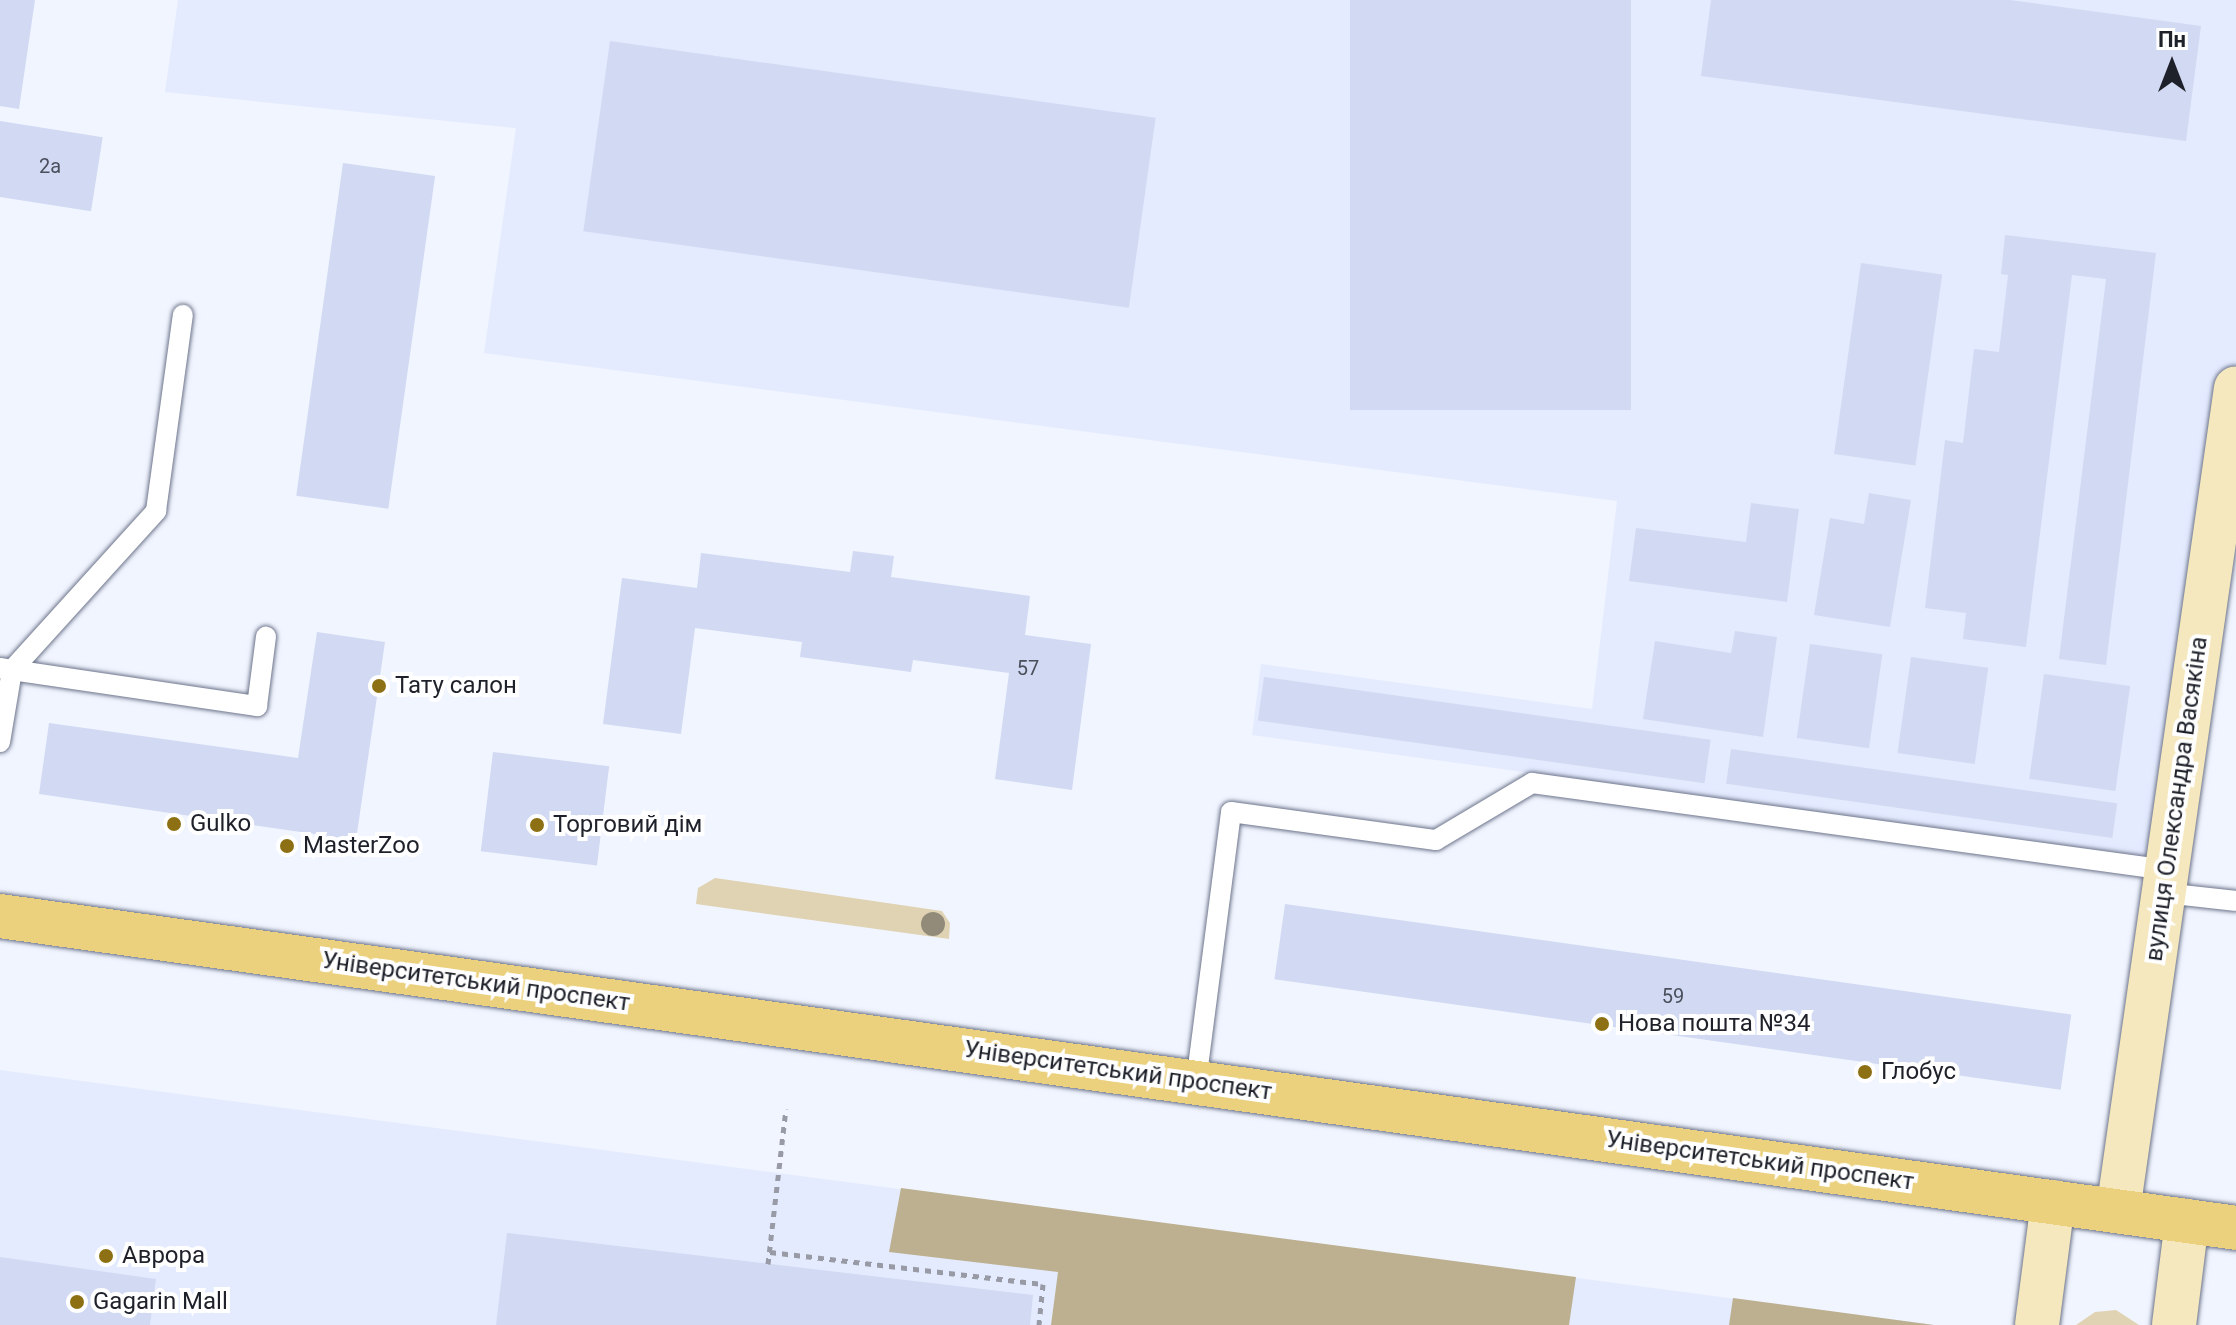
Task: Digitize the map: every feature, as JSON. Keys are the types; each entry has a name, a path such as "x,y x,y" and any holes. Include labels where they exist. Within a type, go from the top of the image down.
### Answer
{"main road":[{"name":"Університетський проспект","path":"0,916 2236,1228"}],"street":[{"name":"вулиця Олександра Васякіна","path":"2118,1211 2235,404"},
{"path":"2037,1325 2053,1202"},
{"path":"2174,1325 2187,1221"}],"lane":[{"path":"0,742 6,669 156,511 183,315"},
{"path":"6,669 257,706 266,637"},
{"path":"1196,1082 1231,812 1436,840 1532,783 2166,882 2236,901"}],"path":[{"path":"768,1264 786,1109"},
{"path":"770,1252 1043,1284 1039,1325"}],"shaded area":[{"path":"178,0 2236,0 2236,388 2169,860 1252,735 1261,664 1592,709 1617,501 484,353 516,128 165,92"},
{"path":"715,878 942,911 950,923 949,939 696,904 698,888"},
{"path":"0,1070 238,1102 1934,1325 0,1325"},
{"path":"901,1188 1576,1277 1569,1325 1051,1325 1058,1272 889,1252"},
{"path":"1733,1298 1934,1325 1729,1325"},
{"path":"2116,1310 2139,1325 2076,1325 2095,1312"}],"building":[{"path":"0,0 35,0 19,109 0,106"},
{"path":"1350,0 1631,0 1631,410 1350,410"},
{"path":"1711,0 2010,0 2201,26 2186,141 1701,76"},
{"path":"610,41 1156,118 1129,308 583,231"},
{"path":"0,121 103,137 91,211 0,197"},
{"path":"343,163 435,176 388,509 296,496"},
{"path":"2005,235 2156,253 2106,665 2059,659 2106,279 2072,275 2026,647 1963,639 1966,613 1925,608 1945,440 1963,443 1974,349 1999,352 2008,275 2001,274"},
{"path":"1861,263 1942,274 1915,466 1834,454"},
{"path":"1869,493 1911,500 1890,627 1814,615 1830,518 1864,524"},
{"path":"1751,503 1799,509 1787,602 1629,581 1636,528 1746,542"},
{"path":"853,551 894,556 891,577 1030,596 1025,635 1091,644 1072,790 995,779 1009,673 913,660 911,672 800,657 802,642 695,628 681,734 603,724 622,578 697,588 701,553 850,572"},
{"path":"1735,631 1777,637 1763,737 1643,719 1655,641 1731,653"},
{"path":"317,632 385,642 356,840 39,794 49,723 298,758"},
{"path":"1810,644 1882,654 1869,748 1797,738"},
{"path":"1911,657 1988,668 1975,764 1898,753"},
{"path":"2044,674 2130,686 2115,791 2029,779"},
{"path":"1264,677 1711,740 1704,783 1258,721"},
{"path":"1731,749 2117,803 2112,838 1726,784"},
{"path":"493,752 609,766 597,866 481,851"},
{"path":"1285,904 2071,1015 2061,1090 1274,979"},
{"path":"507,1233 1033,1295 1030,1325 496,1325"},
{"name":"Gagarin Mall","path":"0,1257 156,1279 150,1325 0,1325"}],"place":[{"name":"Тату салон","path":"379,686"},
{"name":"Gulko","path":"174,824"},
{"name":"Торговий дім","path":"537,825"},
{"name":"MasterZoo","path":"287,846"},
{"name":"Нова пошта №34","path":"1602,1024"},
{"name":"Глобус","path":"1865,1072"},
{"name":"Аврора","path":"106,1256"},
{"name":"Gagarin Mall","path":"77,1302"}]}
